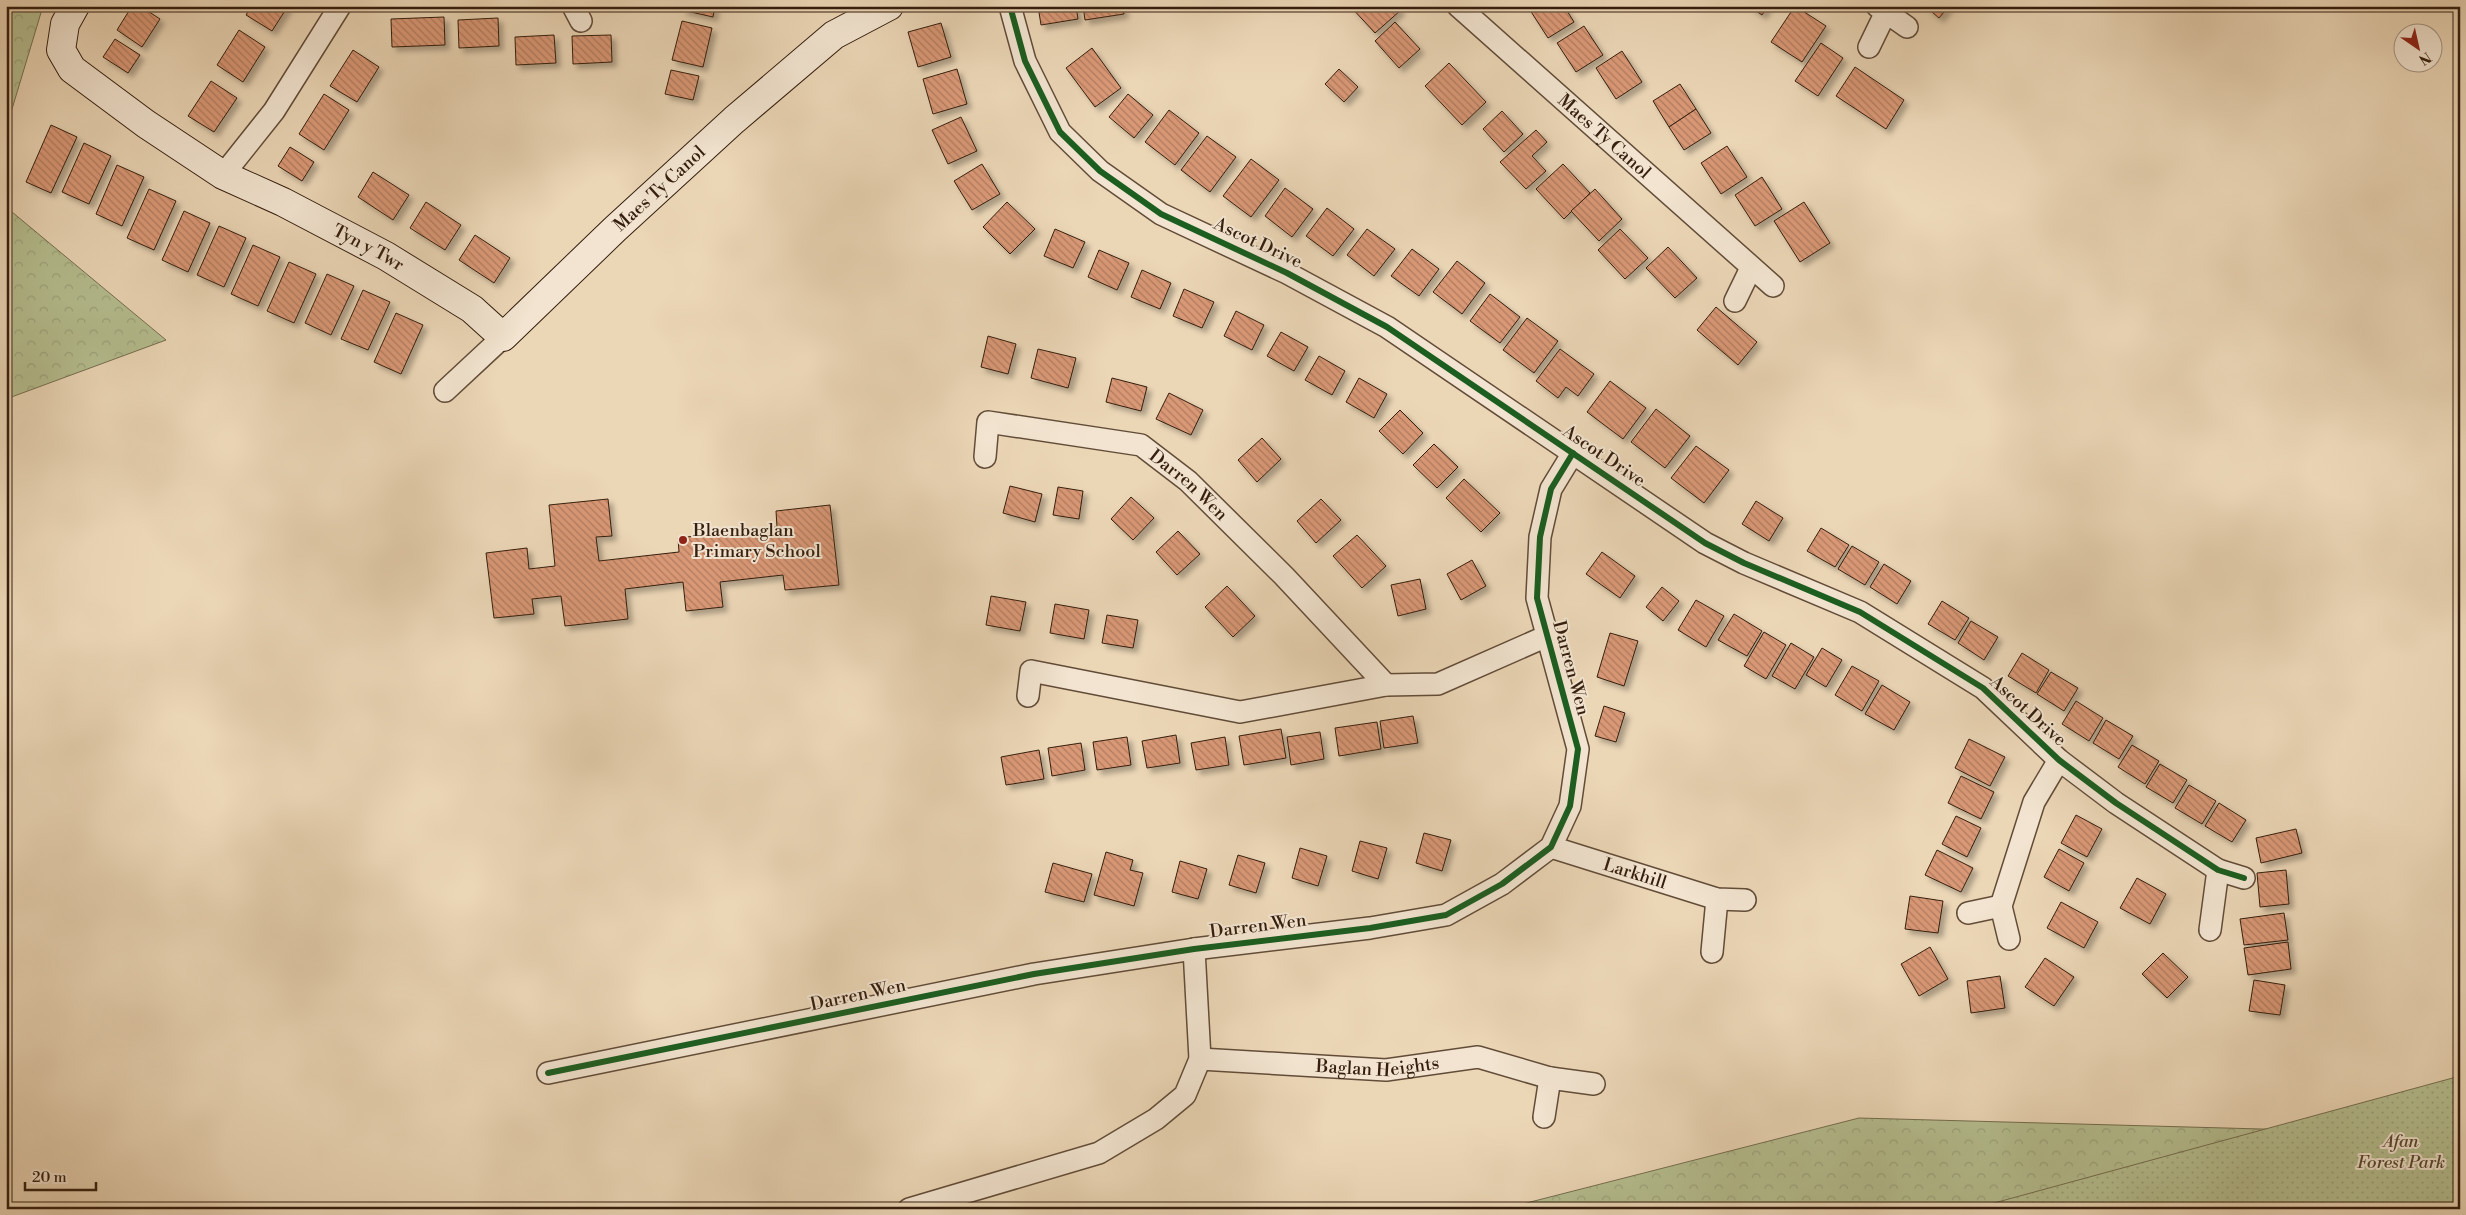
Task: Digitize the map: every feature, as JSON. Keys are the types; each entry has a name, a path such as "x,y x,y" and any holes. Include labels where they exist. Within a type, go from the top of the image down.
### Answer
{"street":[{"name":"Tyn y Twr","path":"75,6 65,24 61,50 72,69 146,124 223,175 283,202 386,256 472,309 503,337"},
{"path":"223,175 274,111 340,6"},
{"name":"Maes Ty Canol","path":"445,391 615,229 770,90 834,35 888,6"},
{"name":"Ascot Drive","path":"1010,6 1025,61 1060,132 1100,171 1161,214 1287,273 1387,327 1705,543 1744,563 1860,612 1983,688 2059,760 2116,803 2218,870 2244,878"},
{"name":"Maes Ty Canol","path":"1458,6 1751,268 1774,286"},
{"path":"1869,47 1881,10 1907,27"},
{"path":"1735,301 1751,268"},
{"name":"Darren Wen","path":"985,457 988,422 1141,445 1195,488 1284,576 1386,685"},
{"name":"Darren Wen","path":"548,1074 1034,974 1194,949 1370,928 1446,915 1502,884 1551,847 1570,806 1578,749 1537,598 1540,537 1551,489 1573,453"},
{"name":"Darren Wen","path":"1028,696 1031,671 1240,712 1386,685 1438,684 1547,636"},
{"name":"Ascot Drive","path":"2001,906 2034,802 2059,760"},
{"name":"Larkhill","path":"1551,847 1717,898 1746,900"},
{"path":"2210,930 2218,870"},
{"path":"1712,952 1717,898"},
{"path":"1968,913 2001,906 2009,939"},
{"path":"908,1209 1099,1153 1156,1119 1185,1095 1200,1058 1194,949"},
{"name":"Baglan Heights","path":"1200,1058 1386,1070 1478,1057 1550,1078 1594,1084"},
{"path":"1544,1117 1550,1078"}],"green space":[{"path":"6,6 43,6 6,129"},
{"path":"6,207 166,340 6,399"},
{"name":"Afan Forest Park","path":"2460,1076 2460,1209 1972,1209"},
{"path":"1859,1118 2444,1134 2460,1209 1503,1209"}],"building":[{"path":"132,6 140,6 160,19 142,47 117,30"},
{"path":"251,6 288,6 272,31 246,15"},
{"path":"683,6 715,6 713,17 682,10"},
{"path":"1038,6 1076,6 1078,19 1041,25"},
{"path":"1083,6 1123,6 1124,14 1085,20"},
{"path":"1350,6 1397,6 1401,10 1375,33"},
{"path":"1564,6 1574,22 1548,38 1528,7"},
{"path":"1749,6 1768,6 1762,15"},
{"path":"1795,6 1826,26 1802,62 1771,42"},
{"path":"1925,6 1949,6 1939,18"},
{"path":"444,17 445,45 392,47 391,19"},
{"path":"498,18 499,46 459,48 458,20"},
{"path":"682,21 712,28 703,67 672,60"},
{"path":"1395,22 1420,49 1399,68 1375,41"},
{"path":"941,23 951,57 918,67 908,32"},
{"path":"1584,26 1603,55 1576,72 1557,43"},
{"path":"239,30 265,47 243,82 217,65"},
{"path":"554,35 556,63 516,65 515,37"},
{"path":"611,35 612,62 573,64 572,36"},
{"path":"115,39 140,55 128,73 103,57"},
{"path":"1821,43 1843,58 1818,96 1795,81"},
{"path":"1092,48 1121,88 1095,107 1066,68"},
{"path":"353,50 379,67 357,102 330,86"},
{"path":"1622,51 1642,82 1616,99 1596,68"},
{"path":"1449,63 1486,102 1462,125 1425,86"},
{"path":"1855,67 1904,100 1886,129 1836,96"},
{"path":"957,69 967,104 933,114 923,79"},
{"path":"1339,69 1358,87 1344,102 1325,84"},
{"path":"671,70 699,76 693,100 665,94"},
{"path":"211,81 237,98 214,132 188,116"},
{"path":"1680,84 1696,109 1669,127 1653,101"},
{"path":"324,94 349,110 324,150 299,134"},
{"path":"1128,94 1153,115 1134,138 1109,117"},
{"path":"1696,109 1711,133 1684,150 1669,127"},
{"path":"1169,110 1199,133 1175,165 1145,142"},
{"path":"1502,111 1523,134 1504,152 1483,129"},
{"path":"961,117 977,151 948,164 932,130"},
{"path":"51,125 77,137 51,193 26,182"},
{"path":"1536,130 1547,142 1532,156 1546,171 1526,189 1500,162"},
{"path":"1207,136 1236,157 1210,192 1181,170"},
{"path":"84,143 111,156 89,204 62,192"},
{"path":"1727,146 1747,177 1721,194 1701,163"},
{"path":"290,147 314,162 302,181 278,166"},
{"path":"1251,159 1279,180 1251,217 1223,196"},
{"path":"982,164 1000,194 972,210 954,181"},
{"path":"1563,164 1590,193 1564,219 1536,189"},
{"path":"117,165 144,177 122,226 96,214"},
{"path":"373,172 409,195 393,220 358,197"},
{"path":"1762,177 1782,209 1755,226 1735,195"},
{"path":"1285,188 1313,209 1292,237 1265,216"},
{"path":"149,189 176,201 154,250 127,238"},
{"path":"1595,189 1622,219 1599,241 1571,211"},
{"path":"426,202 461,225 445,250 410,228"},
{"path":"1007,202 1035,229 1010,254 983,227"},
{"path":"1804,202 1830,243 1800,262 1774,221"},
{"path":"1327,208 1354,229 1333,256 1306,236"},
{"path":"184,211 210,223 188,272 162,260"},
{"path":"219,226 246,238 224,287 197,275"},
{"path":"1055,229 1085,242 1073,268 1044,256"},
{"path":"1367,229 1395,249 1374,276 1347,255"},
{"path":"1620,229 1648,258 1625,279 1598,250"},
{"path":"475,235 510,258 494,283 459,260"},
{"path":"253,245 280,257 258,306 231,294"},
{"path":"1668,247 1697,278 1675,298 1646,268"},
{"path":"1412,249 1439,269 1419,296 1391,276"},
{"path":"1099,250 1129,263 1117,290 1088,277"},
{"path":"1457,261 1485,283 1462,314 1433,292"},
{"path":"289,262 316,274 294,323 267,311"},
{"path":"1142,270 1171,283 1160,309 1131,297"},
{"path":"327,274 354,286 331,335 305,323"},
{"path":"1184,289 1214,302 1202,328 1173,316"},
{"path":"363,290 390,302 368,350 341,339"},
{"path":"1490,294 1520,317 1500,343 1470,321"},
{"path":"1716,307 1757,342 1738,365 1697,330"},
{"path":"1236,311 1264,325 1252,350 1224,336"},
{"path":"396,313 423,325 401,374 374,362"},
{"path":"1527,318 1558,341 1534,373 1503,350"},
{"path":"1281,332 1308,347 1294,371 1267,356"},
{"path":"988,336 1016,344 1008,374 981,367"},
{"path":"1038,349 1076,358 1068,388 1031,378"},
{"path":"1560,349 1594,374 1578,396 1566,387 1558,398 1536,381"},
{"path":"1319,356 1345,371 1332,395 1305,380"},
{"path":"1112,378 1147,387 1141,411 1106,402"},
{"path":"1359,378 1387,394 1374,418 1346,402"},
{"path":"1610,381 1646,408 1623,439 1587,412"},
{"path":"1169,393 1203,410 1191,435 1156,419"},
{"path":"1656,409 1690,436 1665,468 1631,442"},
{"path":"1400,410 1423,433 1403,454 1379,431"},
{"path":"1262,438 1281,459 1257,482 1238,460"},
{"path":"1434,444 1458,467 1437,488 1413,465"},
{"path":"1696,446 1729,470 1704,503 1671,478"},
{"path":"1464,479 1500,513 1481,532 1446,498"},
{"path":"1010,486 1042,494 1035,522 1003,513"},
{"path":"1058,487 1083,491 1079,519 1053,515"},
{"path":"1131,497 1154,518 1133,540 1111,519"},
{"path":"608,499 612,536 596,537 599,561 679,552 678,538 777,527 776,511 830,505 839,585 785,590 783,575 720,582 723,607 686,611 683,582 625,589 628,619 565,626 561,596 532,599 534,614 494,618 486,553 527,548 529,569 555,566 549,505"},
{"path":"1321,499 1341,520 1316,543 1297,521"},
{"path":"1756,501 1783,518 1769,541 1742,524"},
{"path":"1821,528 1849,545 1835,567 1807,551"},
{"path":"1178,531 1200,554 1177,575 1156,552"},
{"path":"1357,535 1386,566 1362,588 1333,556"},
{"path":"1852,546 1879,562 1865,585 1838,569"},
{"path":"1602,552 1635,576 1620,598 1586,574"},
{"path":"1472,560 1486,586 1461,600 1447,574"},
{"path":"1884,564 1911,581 1897,604 1870,587"},
{"path":"1420,579 1426,609 1398,616 1391,585"},
{"path":"1227,586 1255,616 1233,637 1205,607"},
{"path":"1662,587 1679,601 1663,621 1646,607"},
{"path":"991,596 1026,602 1020,631 986,625"},
{"path":"1696,600 1724,616 1706,647 1678,630"},
{"path":"1942,601 1969,618 1955,640 1928,624"},
{"path":"1055,604 1089,610 1084,639 1050,633"},
{"path":"1734,614 1762,631 1747,656 1718,640"},
{"path":"1107,615 1138,620 1133,648 1102,643"},
{"path":"1971,621 1998,637 1984,660 1958,643"},
{"path":"1764,632 1786,645 1766,679 1744,666"},
{"path":"1610,633 1638,641 1624,686 1597,677"},
{"path":"1791,643 1814,657 1795,689 1772,676"},
{"path":"1822,648 1842,660 1826,687 1806,675"},
{"path":"2022,653 2049,670 2036,693 2008,676"},
{"path":"1852,666 1879,681 1862,711 1835,695"},
{"path":"2051,672 2078,688 2064,711 2037,694"},
{"path":"1882,685 1910,702 1894,730 1865,714"},
{"path":"2076,701 2103,718 2089,741 2062,724"},
{"path":"1604,706 1625,713 1616,742 1595,736"},
{"path":"1413,716 1418,743 1384,748 1380,721"},
{"path":"2106,720 2133,736 2119,759 2093,743"},
{"path":"1377,722 1381,749 1339,756 1335,728"},
{"path":"1281,729 1286,758 1244,765 1239,736"},
{"path":"1320,732 1324,759 1291,765 1287,737"},
{"path":"1176,735 1180,763 1147,768 1142,741"},
{"path":"1127,737 1131,765 1097,770 1093,742"},
{"path":"1225,737 1229,765 1196,770 1191,743"},
{"path":"1969,739 2005,757 1990,786 1955,768"},
{"path":"1081,743 1085,770 1052,776 1048,748"},
{"path":"2132,745 2159,761 2145,784 2118,767"},
{"path":"1039,750 1044,779 1006,785 1001,757"},
{"path":"2160,764 2187,780 2173,803 2146,787"},
{"path":"1961,776 1994,792 1981,819 1948,803"},
{"path":"2189,785 2216,801 2202,824 2175,808"},
{"path":"2219,803 2246,820 2232,842 2205,826"},
{"path":"2076,815 2102,829 2087,857 2061,843"},
{"path":"1956,816 1981,828 1967,857 1942,844"},
{"path":"2296,829 2302,853 2261,863 2256,838"},
{"path":"1424,833 1451,840 1442,871 1416,863"},
{"path":"1360,841 1387,848 1378,879 1352,871"},
{"path":"1300,848 1327,856 1318,886 1292,878"},
{"path":"2059,849 2084,863 2069,891 2044,877"},
{"path":"1937,850 1973,868 1961,892 1925,875"},
{"path":"1106,852 1133,860 1130,870 1143,873 1134,906 1094,895"},
{"path":"1238,855 1265,863 1256,893 1229,885"},
{"path":"1180,861 1207,869 1198,899 1172,892"},
{"path":"1053,863 1092,874 1084,902 1045,892"},
{"path":"2286,870 2289,904 2260,907 2257,873"},
{"path":"2137,878 2166,894 2150,924 2120,908"},
{"path":"1910,896 1943,901 1938,933 1905,929"},
{"path":"2061,902 2098,922 2084,948 2047,928"},
{"path":"2284,913 2288,940 2244,945 2240,919"},
{"path":"2288,942 2291,969 2248,975 2244,948"},
{"path":"1930,947 1948,979 1919,996 1901,964"},
{"path":"2163,953 2188,977 2167,998 2142,974"},
{"path":"2045,958 2074,977 2054,1006 2025,987"},
{"path":"2000,976 2005,1008 1971,1013 1967,981"},
{"path":"2254,980 2285,985 2280,1015 2249,1011"}],"cycle path":[{"path":"1010,6 1025,61 1060,132 1100,171 1161,214 1287,273 1387,327 1705,543 1744,563 1860,612 1983,688 2059,760 2116,803 2218,870 2244,878"},
{"path":"548,1073 1034,974 1194,949 1370,928 1446,915 1502,884 1551,847 1570,806 1578,749 1537,598 1540,537 1551,489 1573,453"}],"place":[{"name":"Blaenbaglan Primary School","path":"683,540"}]}
